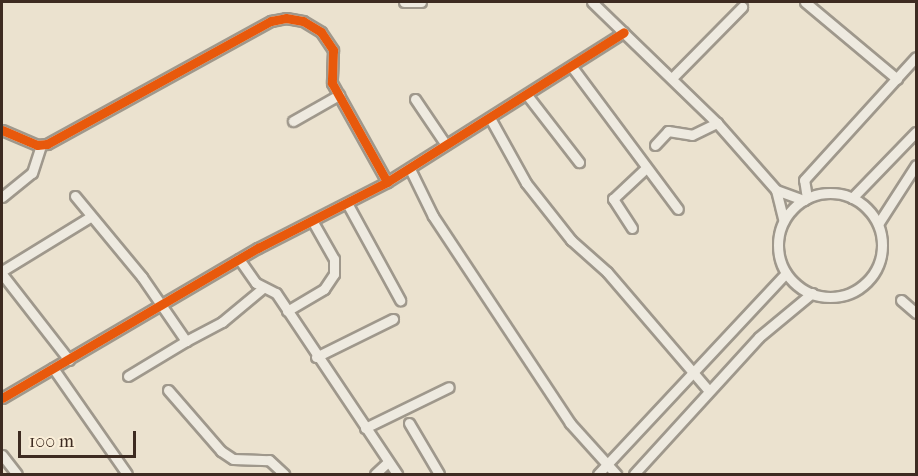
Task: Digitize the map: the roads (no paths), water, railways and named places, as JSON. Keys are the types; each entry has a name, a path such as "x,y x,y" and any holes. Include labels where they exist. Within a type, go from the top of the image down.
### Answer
{"street":[{"path":"404,2 421,2"},
{"path":"592,2 717,123 776,190 784,221 778,247 786,273 812,293"},
{"path":"805,2 897,79"},
{"path":"672,78 742,7"},
{"path":"2,197 32,173 41,145 278,19 303,21 321,32 333,50 332,83 387,182"},
{"path":"2,398 239,260 410,169 624,32"},
{"path":"806,199 804,180 916,57"},
{"path":"572,67 645,169 678,209"},
{"path":"293,121 339,95"},
{"path":"527,95 579,162"},
{"path":"415,99 446,145"},
{"path":"490,118 543,206 571,240 607,272 708,390"},
{"path":"655,145 669,131 692,135 717,123"},
{"path":"2,130 41,145"},
{"path":"852,198 916,132"},
{"path":"878,224 916,165"},
{"path":"410,169 433,216 570,423 616,474"},
{"path":"632,228 613,199 645,169"},
{"path":"634,474 708,390 792,306 812,293 844,294 871,276 882,245 878,224 852,198 830,193 806,199 776,190"},
{"path":"75,196 90,218 163,306 186,341"},
{"path":"784,221 806,199"},
{"path":"347,203 400,300"},
{"path":"69,360 2,272 90,218"},
{"path":"287,311 324,289 334,274 334,260 313,222"},
{"path":"239,260 263,288 276,293 316,357 397,474"},
{"path":"598,474 786,273"},
{"path":"128,376 222,322 263,288"},
{"path":"901,300 916,313"},
{"path":"316,357 393,319"},
{"path":"53,368 127,474"},
{"path":"365,429 449,387"},
{"path":"168,390 221,451 233,459 268,460 284,474"},
{"path":"408,423 439,474"},
{"path":"2,455 17,474"},
{"path":"375,474 388,462"}]}
